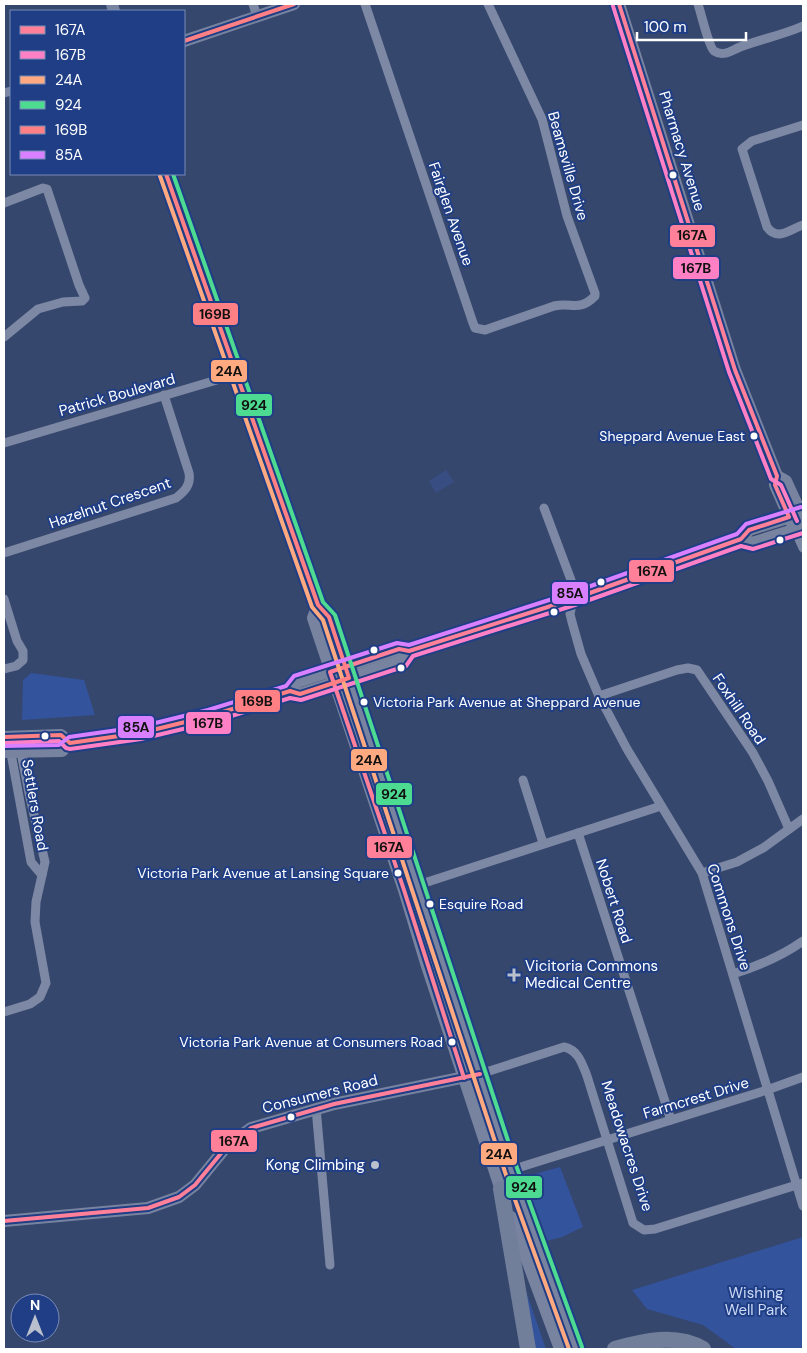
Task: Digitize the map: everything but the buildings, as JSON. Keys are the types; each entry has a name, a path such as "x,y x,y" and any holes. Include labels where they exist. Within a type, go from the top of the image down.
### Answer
{"highway":[{"path":"501,1189 528,1349"},
{"path":"615,1349 641,1341 665,1340 693,1344 703,1349"}],"main road":[{"path":"185,41 294,4"},
{"name":"Pharmacy Avenue","path":"619,4 735,370 777,476 775,485 799,515 799,528"},
{"path":"166,175 318,605 329,617 511,1170 576,1349"},
{"path":"13,753 62,751 70,743 140,733 210,716 290,691 297,682 333,678 403,660 409,651 573,599 741,539 749,530 799,515"},
{"path":"741,539 752,543 799,528"},
{"path":"318,605 313,618 501,1189 560,1349"},
{"path":"10,737 61,735 70,743"},
{"name":"Meadowacres Drive","path":"464,1078 480,1074"},
{"name":"Consumers Road","path":"4,1221 148,1208 179,1197 195,1185 228,1146 251,1128 316,1108 464,1078"}],"street":[{"path":"253,4 257,16"},
{"name":"Fairglen Avenue","path":"364,4 475,328 486,330 562,304 582,306"},
{"name":"Beamsville Drive","path":"488,4 542,119 567,216 595,293 595,296 588,303 582,306"},
{"path":"698,4 709,44 713,51 719,53 727,53 739,47 803,26"},
{"path":"803,125 752,141 742,149 767,227 770,231 776,235 783,234 803,225"},
{"path":"4,203 43,188 47,189 85,298 82,301 63,302 38,309 4,337"},
{"name":"Patrick Boulevard","path":"4,443 237,374"},
{"name":"Hazelnut Crescent","path":"4,553 176,498 185,491 190,480 189,473 164,395"},
{"name":"Commons Drive","path":"544,508 571,580 573,599 570,614 581,654 599,696 627,749 702,873 767,1090 800,1184 803,1206"},
{"name":"Pharmacy Avenue","path":"799,528 803,548"},
{"path":"4,599 17,641 24,654 24,660 19,664 4,669"},
{"name":"Foxhill Road","path":"599,696 677,670 688,668 696,670 752,753 768,781 789,829"},
{"name":"Settlers Road","path":"10,737 18,796 31,862 42,875"},
{"name":"Settlers Road","path":"4,1012 30,1004 40,997 46,983 34,922 36,902 45,862 29,793 13,753"},
{"path":"523,780 543,843"},
{"path":"404,890 661,806"},
{"path":"702,873 737,862 763,848 803,819"},
{"name":"Nobert Road","path":"578,833 671,1120"},
{"path":"733,974 790,951 803,941"},
{"name":"Meadowacres Drive","path":"480,1074 564,1047 570,1048 578,1056 587,1076 633,1223 644,1230 655,1229 800,1184"},
{"name":"Farmcrest Drive","path":"511,1170 803,1077"},
{"path":"316,1108 330,1265"}],"green space":[{"path":"31,673 84,680 95,715 22,720 23,680"},
{"path":"560,1167 583,1227 562,1237 546,1241 524,1177"},
{"name":"Wishing Well Park","path":"803,1237 803,1349 736,1349 703,1325 647,1309 632,1290"},
{"path":"520,1274 546,1349 534,1349"}],"shaded area":[{"path":"446,470 454,482 436,493 429,481"}],"transit line":[{"name":"169B","path":"185,41 294,4"},
{"name":"167A","path":"464,1078 404,890 330,672 399,649 409,651 573,599 741,539 749,530 789,517 775,485 777,476 735,370 619,4"},
{"name":"167B","path":"613,6 729,372 771,479 781,485 797,521"},
{"name":"169B","path":"4,737 61,735 70,743 140,733 210,716 290,691 300,694 349,678 329,617 318,605 166,175"},
{"name":"924","path":"173,175 323,602 335,615 517,1168 582,1347"},
{"name":"24A","path":"160,176 312,607 323,620 505,1172 569,1349"},
{"name":"85A","path":"4,746 59,745 69,737 139,727 208,710 286,686 294,676 397,643 409,645 571,593 737,534 746,524 801,507"},
{"name":"167B","path":"4,743 59,741 66,748 70,749 141,739 212,722 290,698 301,700 406,666 413,656 575,605 741,546 753,549 803,533"},
{"name":"167A","path":"4,1221 148,1208 179,1197 195,1185 227,1146 251,1128 334,1104 480,1074"}],"place":[{"name":"Sheppard Avenue East","path":"754,436"},
{"name":"Victoria Park Avenue at Sheppard Avenue","path":"364,702"},
{"name":"Victoria Park Avenue at Lansing Square","path":"398,873"},
{"name":"Esquire Road","path":"430,904"},
{"name":"Vicitoria Commons Medical Centre","path":"514,975"},
{"name":"Victoria Park Avenue at Consumers Road","path":"452,1042"},
{"name":"Kong Climbing","path":"375,1165"}]}
